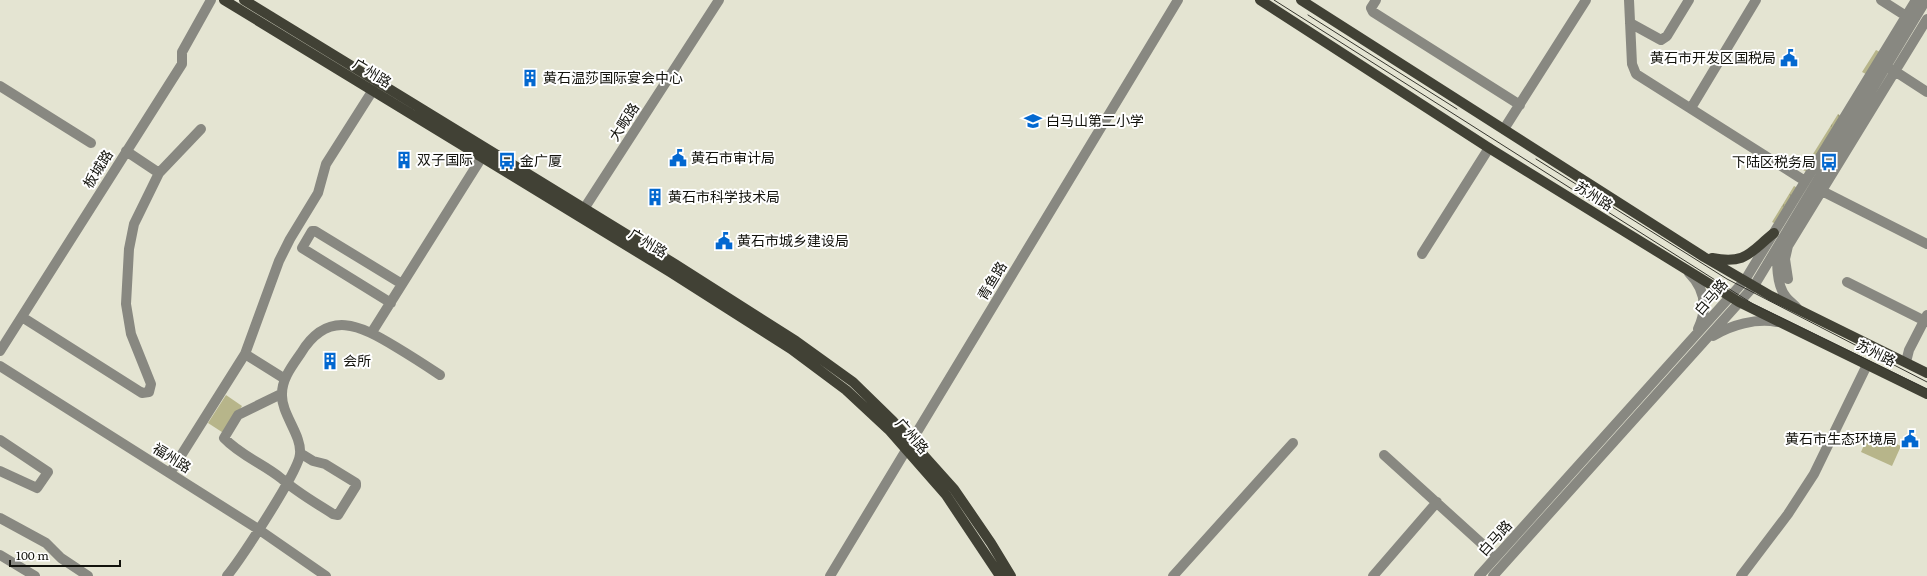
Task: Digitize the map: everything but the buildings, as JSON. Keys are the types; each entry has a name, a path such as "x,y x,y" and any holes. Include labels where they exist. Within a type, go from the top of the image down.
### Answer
{"main road":[{"name":"广州路","path":"224,0 373,90 579,218 670,272 790,349 846,390 954,489 991,543 1011,576"},
{"name":"广州路","path":"244,0 585,208 802,345 853,382 908,446 946,495 1000,576"},
{"name":"苏州路","path":"1260,0 1490,148 1735,299 1927,394"},
{"name":"苏州路","path":"1301,0 1704,257 1754,286 1927,373"},
{"path":"1704,257 1727,261 1738,259 1754,252 1774,233"}],"street":[{"name":"板城路","path":"0,350 182,64 182,52 211,0"},
{"name":"大畈路","path":"579,218 719,0"},
{"name":"青鱼路","path":"830,576 1178,0"},
{"path":"1376,0 1371,8 1373,12 1520,105"},
{"path":"1504,129 1586,0"},
{"path":"1629,0 1632,64 1636,74 1805,181"},
{"path":"1630,23 1661,40 1667,36 1689,0"},
{"path":"1691,108 1756,0"},
{"path":"1880,0 1906,16"},
{"name":"白马路","path":"1493,576 1735,299 1745,280 1916,0"},
{"name":"白马路","path":"1735,299 1754,286 1891,68 1926,0"},
{"path":"1788,279 1785,259 1788,246 1822,191 1891,68 1927,19"},
{"path":"1891,68 1927,92"},
{"path":"0,86 91,143"},
{"path":"170,474 245,354 279,261 290,239 318,193 326,164 373,90"},
{"path":"22,317 142,393 149,392 151,384 131,334 126,304 129,249 134,224 159,172 201,129"},
{"path":"1422,254 1490,148"},
{"path":"126,151 159,172"},
{"path":"372,332 482,157"},
{"path":"1822,191 1927,244"},
{"path":"1788,230 1779,251 1778,272 1785,296 1799,309"},
{"path":"302,248 312,231 315,231 402,284"},
{"path":"290,239 391,303"},
{"path":"1688,271 1698,282 1703,291 1704,313 1695,344"},
{"path":"1847,282 1926,319 1909,350 1906,362"},
{"path":"1695,344 1722,330 1747,323 1767,320 1784,323"},
{"path":"227,576 258,529 298,463 300,448 286,412 282,394 285,378 306,345 322,330 337,325 350,324 372,332 440,374"},
{"name":"白马路","path":"1479,576 1695,344"},
{"path":"245,354 285,378"},
{"path":"1741,576 1788,514 1814,474 1867,365"},
{"name":"福州路","path":"0,366 258,529 326,576"},
{"path":"282,394 238,414 224,438 247,458 336,515 356,486 354,482 325,464 313,461 300,453"},
{"path":"0,440 48,472 37,488 0,471"},
{"path":"1173,576 1293,443"},
{"path":"1384,455 1490,551"},
{"path":"1373,576 1437,502"},
{"path":"2,522 46,542 61,558 88,576"},
{"path":"0,555 35,576"}],"green space":[{"path":"1876,50 1880,52 1866,74 1862,72"},
{"path":"1838,114 1841,116 1807,172 1803,170"},
{"path":"1794,186 1798,188 1776,224 1772,222"},
{"path":"226,395 242,406 225,434 208,423"},
{"path":"1870,432 1901,446 1892,466 1861,452"}],"tram line":[{"path":"1274,0 1753,304 1927,389"},
{"path":"1308,15 1457,109"},
{"path":"1536,159 1727,279 1927,382"}],"place":[{"name":"黄石市开发区国税局","path":"1789,58"},
{"name":"黄石温莎国际宴会中心","path":"530,78"},
{"name":"白马山第二小学","path":"1033,121"},
{"name":"黄石市审计局","path":"678,158"},
{"name":"双子国际","path":"404,160"},
{"name":"金广厦","path":"507,161"},
{"name":"下陆区税务局","path":"1829,162"},
{"name":"黄石市科学技术局","path":"655,197"},
{"name":"黄石市城乡建设局","path":"724,241"},
{"name":"会所","path":"330,361"},
{"name":"黄石市生态环境局","path":"1910,439"}]}
